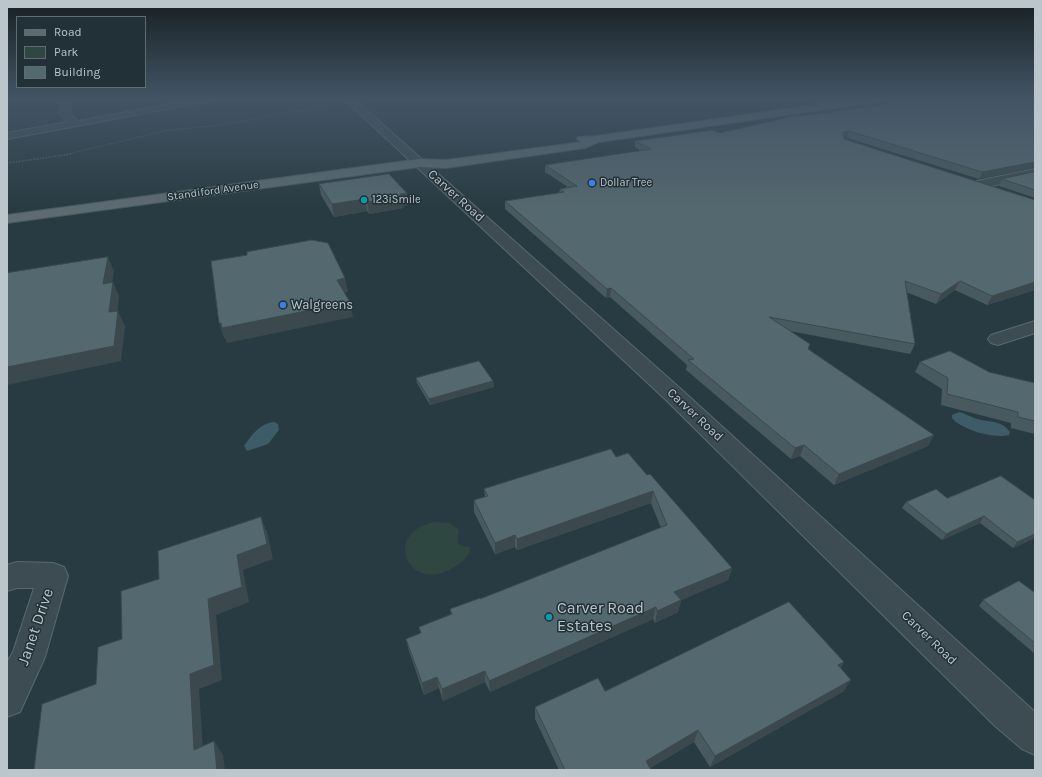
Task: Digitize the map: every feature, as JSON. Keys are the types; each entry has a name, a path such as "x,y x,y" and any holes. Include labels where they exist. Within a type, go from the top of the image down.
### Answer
{"main road":[{"name":"Standiford Avenue","path":"7,219 419,163 446,164 585,145 596,139 623,135"}],"street":[{"name":"Carver Road","path":"388,135 645,368 1035,736"},
{"path":"977,185 1035,173"},
{"path":"965,181 1002,193"},
{"path":"998,339 1035,327"},
{"name":"Janet Drive","path":"7,578 17,575 53,576 28,656 7,699"}],"path":[{"path":"7,163 78,153 147,135"}],"green space":[{"path":"435,522 450,523 459,530 459,545 470,547 470,550 466,558 456,566 439,574 425,574 414,569 407,559 405,548 409,537 418,528"}],"water":[{"path":"959,412 979,420 998,423 1010,432 1009,435 987,435 970,430 952,418 952,415"},
{"path":"274,422 278,424 279,430 268,444 247,451 244,446 253,434 260,427"}],"building":[{"path":"675,135 843,135 844,139 1035,200 1035,282 992,296 960,281 941,294 905,281 915,344 769,317 810,344 808,349 934,435 839,474 804,445 795,448 688,360 694,359 611,288 607,289 505,201 564,192 560,189 577,186 545,165 651,149 635,141"},
{"path":"863,135 1035,135 1035,162 982,172"},
{"path":"1035,172 1035,190 1002,179"},
{"path":"389,174 407,193 400,194 402,196 367,202 365,199 332,204 319,184"},
{"name":"Walgreens","path":"312,240 328,243 345,278 337,280 350,302 222,328 221,323 219,323 211,261 247,255 247,252"},
{"path":"108,257 103,284 113,282 109,312 118,311 114,346 7,367 7,273"},
{"path":"950,351 989,372 1035,383 1035,421 1018,417 1018,412 947,394 948,378 920,362"},
{"path":"479,361 493,381 429,399 416,378"},
{"path":"611,449 616,457 628,453 647,475 650,474 732,568 674,592 681,600 657,611 656,607 489,681 485,671 442,689 437,677 422,683 406,639 421,633 419,627 452,614 450,609 480,599 667,525 653,491 517,539 515,535 495,543 474,500 488,496 484,489"},
{"path":"1001,476 1035,500 1035,534 1017,542 984,516 946,534 906,502 936,489 947,498"},
{"path":"261,517 267,544 237,555 242,587 208,599 214,665 190,674 194,750 214,741 217,770 34,770 42,704 96,684 98,647 122,639 121,591 159,579 158,551"},
{"path":"1019,581 1034,592 1035,591 1035,643 983,600"},
{"path":"789,602 844,662 838,665 851,680 715,756 698,730 646,761 651,770 565,770 535,707 598,678 605,691"}],"place":[{"name":"Dollar Tree","path":"592,183"},
{"name":"123iSmile","path":"364,200"},
{"name":"Walgreens","path":"283,305"},
{"name":"Carver Road Estates","path":"549,617"}]}
